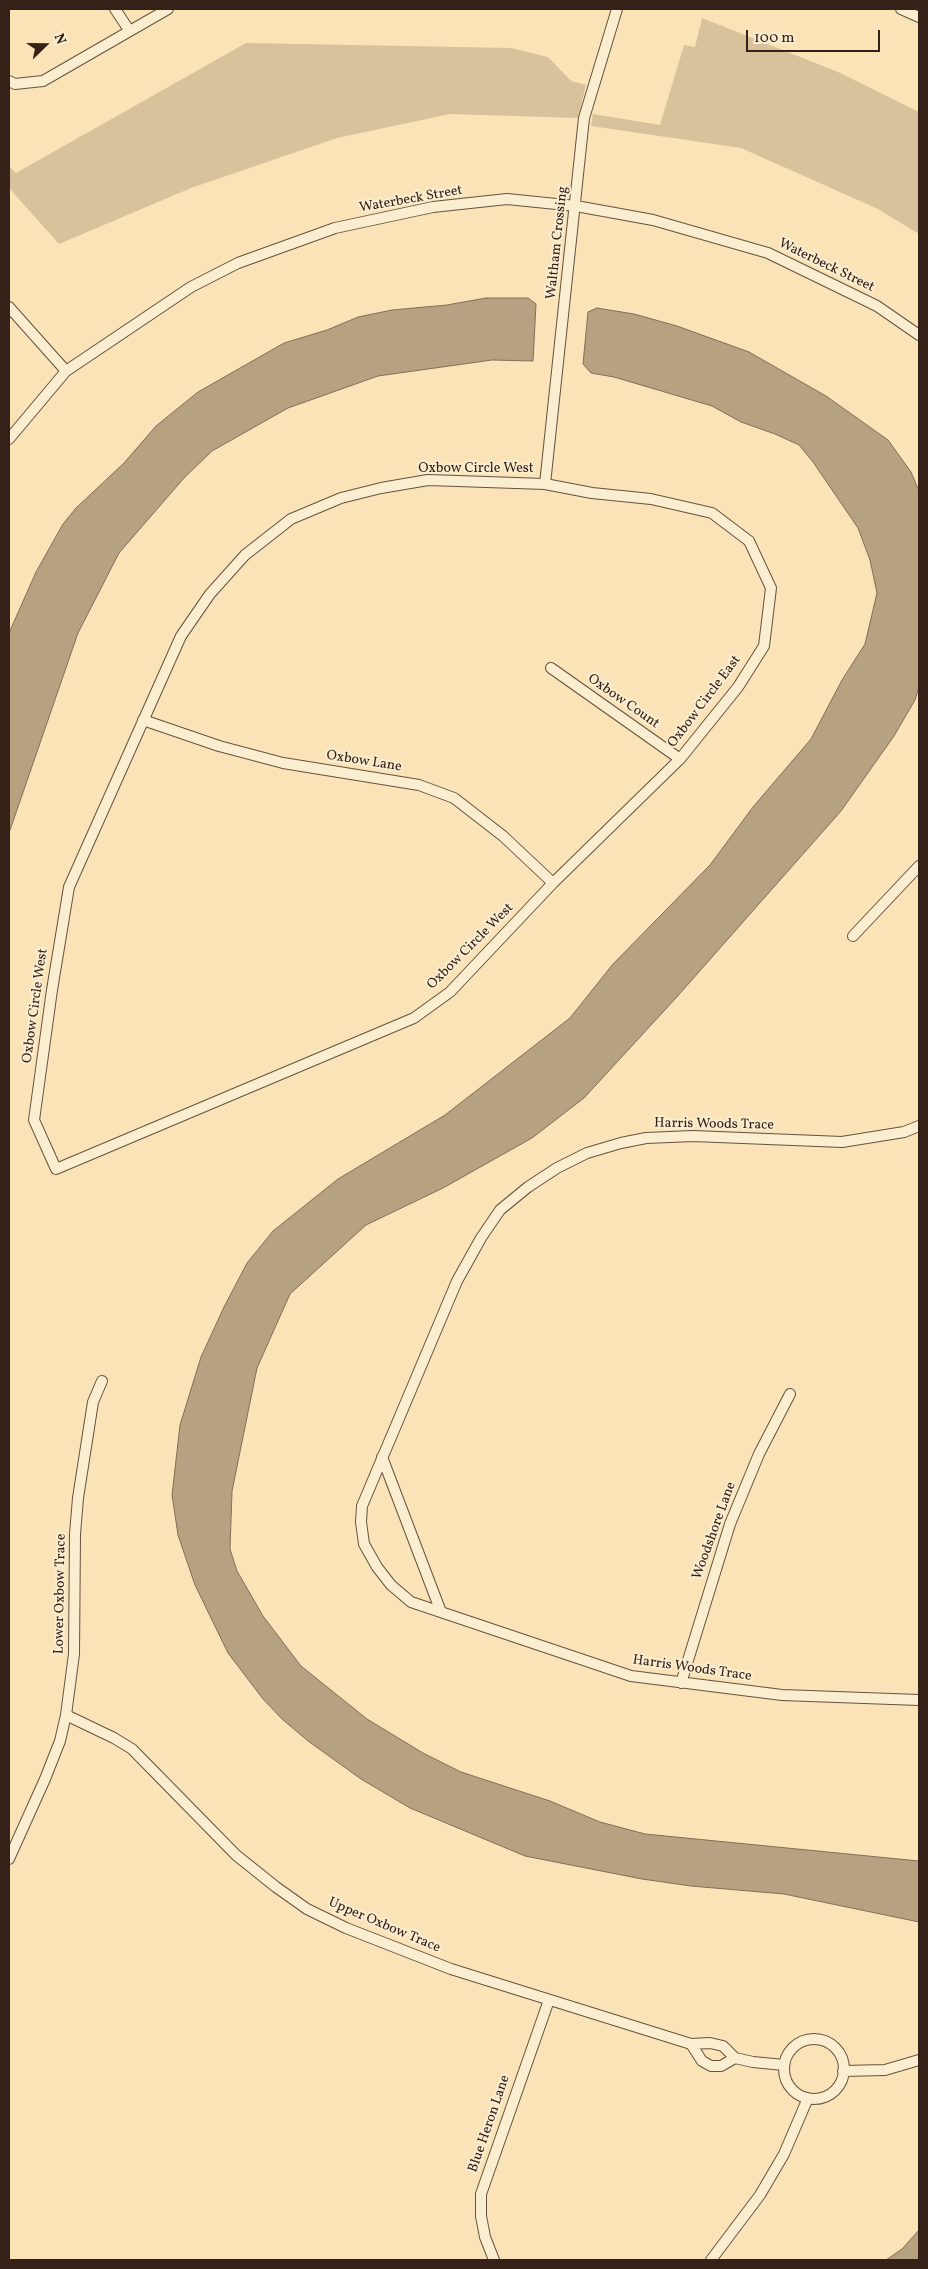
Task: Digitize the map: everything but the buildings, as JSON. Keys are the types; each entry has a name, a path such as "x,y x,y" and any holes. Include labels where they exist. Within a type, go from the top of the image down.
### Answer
{"street":[{"path":"115,9 129,30"},
{"path":"9,81 15,84 43,81 168,9"},
{"name":"Waltham Crossing","path":"545,484 584,118 617,9"},
{"path":"901,9 919,18"},
{"name":"Waterbeck Street","path":"9,439 66,371 191,287 238,263 335,228 433,207 507,199 576,206 653,220 768,253 877,306 919,335"},
{"path":"9,307 66,371"},
{"name":"Oxbow Circle West","path":"545,484 428,480 381,488 341,498 291,519 245,555 210,594 181,636 69,887 52,990 34,1120 56,1169 414,1018 450,992 553,883 604,834"},
{"name":"Oxbow Circle East","path":"545,484 592,493 651,499 712,513 749,541 771,588 764,646 738,687 680,759 604,834"},
{"name":"Oxbow Count","path":"551,668 680,759"},
{"name":"Oxbow Lane","path":"143,720 219,746 283,763 419,785 454,798 503,836 553,883"},
{"path":"853,936 919,866"},
{"name":"Harris Woods Trace","path":"919,1126 904,1132 842,1142 693,1136 646,1138 587,1153 557,1168 528,1187 500,1210 456,1281 362,1506 361,1522 364,1544 376,1567 391,1585 411,1602 631,1676 782,1695 919,1700"},
{"name":"Lower Oxbow Trace","path":"9,1858 60,1741 66,1715 75,1637 75,1542 78,1498 92,1402 102,1381"},
{"name":"Woodshore Lane","path":"681,1683 730,1524 759,1454 790,1394"},
{"path":"382,1457 441,1612"},
{"name":"Upper Oxbow Trace","path":"66,1715 114,1738 132,1749 236,1855 307,1909 346,1928 451,1969 690,2044 710,2043 723,2046 735,2058 784,2065"},
{"name":"Blue Heron Lane","path":"494,2260 485,2237 481,2216 481,2194 549,2000"},
{"path":"816,2039 827,2042 838,2051 843,2065 843,2072 841,2082 830,2094 820,2099 808,2098 794,2092 787,2084 784,2065 792,2048 804,2041 816,2039"},
{"name":"Upper Oxbow Trace","path":"690,2044 702,2061 711,2066 721,2066 735,2058"},
{"path":"843,2072 885,2070 919,2060"},
{"path":"711,2260 760,2195 784,2154 808,2098"}],"shaded area":[{"path":"702,18 838,72 919,112 919,234 878,209 741,148 591,126 593,114 660,125 684,45 695,47"},
{"path":"246,43 511,48 548,57 571,81 586,85 578,118 450,114 337,138 191,188 59,244 9,188 9,166 16,173"},
{"path":"486,298 528,298 536,304 533,361 492,360 378,376 288,408 212,451 184,478 119,553 78,633 9,833 9,633 36,572 63,524 76,508 124,463 156,426 198,392 284,343 327,330 358,317 392,310 447,305"},
{"path":"597,308 634,314 677,326 749,352 826,396 888,440 911,472 919,491 919,687 915,700 894,736 841,811 675,999 584,1098 532,1138 443,1188 366,1225 290,1294 257,1368 232,1491 230,1549 237,1571 263,1616 301,1666 367,1719 423,1753 461,1772 550,1801 600,1822 645,1834 919,1861 919,1922 784,1894 691,1886 642,1879 525,1856 410,1808 361,1779 308,1741 282,1719 263,1699 228,1653 195,1585 178,1535 172,1495 180,1425 201,1357 247,1263 273,1231 338,1179 445,1115 570,1018 613,964 710,865 753,807 811,739 842,680 865,644 877,593 870,560 858,528 813,462 799,445 741,422 712,406 614,377 591,373 583,364 588,312"},
{"path":"919,2230 919,2260 886,2260 902,2249"}]}
